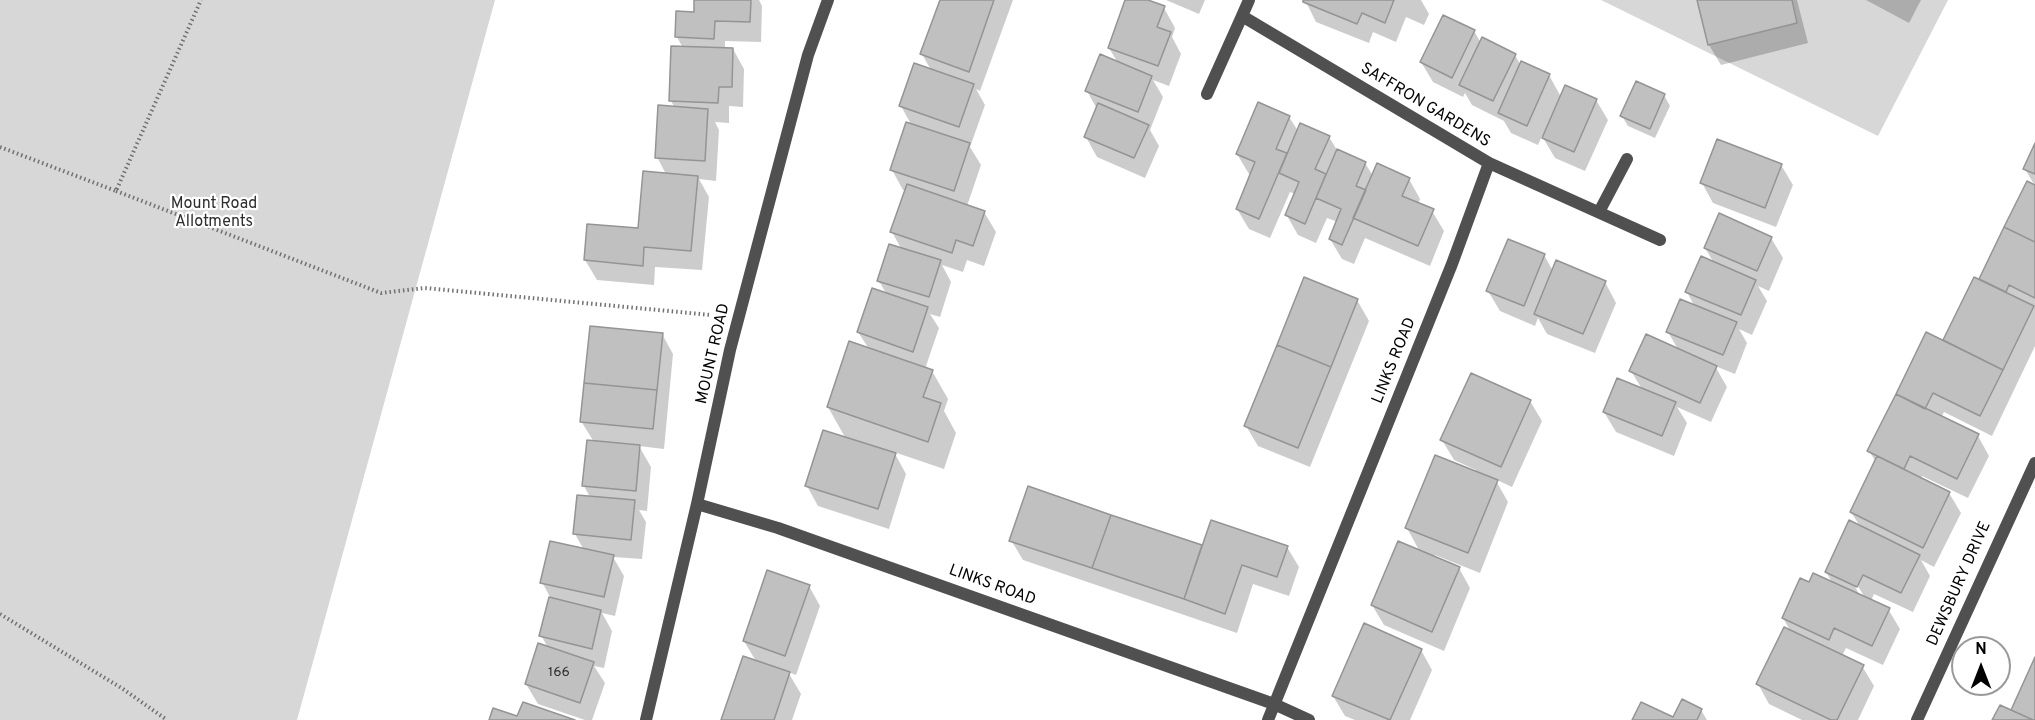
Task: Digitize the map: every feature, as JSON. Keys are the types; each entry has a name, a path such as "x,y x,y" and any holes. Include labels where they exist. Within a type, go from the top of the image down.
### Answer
{"street":[{"name":"MOUNT ROAD","path":"646,720 739,318 808,56 828,0"},
{"path":"1207,94 1249,0"},
{"name":"SAFFRON GARDENS","path":"1242,16 1490,164 1660,240"},
{"path":"1599,212 1628,159"},
{"name":"LINKS ROAD","path":"1268,720 1490,164"},
{"name":"DEWSBURY DRIVE","path":"1917,720 2035,463"},
{"name":"LINKS ROAD","path":"697,504 778,528 1274,704"},
{"path":"1274,704 1309,720"}],"path":[{"path":"116,191 201,0"},
{"path":"0,147 381,294 425,288 739,318"},
{"path":"0,614 123,689 166,720"}],"green space":[{"name":"Mount Road Allotments","path":"0,0 495,0 297,720 0,720"},
{"path":"1601,0 1948,0 1878,136"}],"building":[{"path":"694,0 751,0 750,22 715,21 714,39 675,37 676,11 694,12"},
{"path":"940,0 994,0 969,72 920,54"},
{"path":"1125,0 1148,0 1165,6 1157,27 1171,32 1158,66 1108,48"},
{"path":"1303,0 1394,0 1385,23 1362,13 1357,24 1303,2"},
{"path":"1697,0 1792,0 1797,23 1708,45"},
{"path":"1443,15 1475,30 1452,78 1420,62"},
{"path":"1482,37 1516,54 1493,101 1459,85"},
{"path":"671,46 733,48 732,87 719,87 718,103 669,101"},
{"path":"1100,54 1152,76 1138,112 1085,91"},
{"path":"1521,61 1550,74 1527,126 1498,113"},
{"path":"914,63 974,84 959,127 899,106"},
{"path":"1636,81 1665,94 1650,129 1620,116"},
{"path":"1565,85 1597,99 1574,152 1542,138"},
{"path":"1258,102 1290,116 1276,149 1287,153 1259,219 1236,209 1255,162 1236,154"},
{"path":"1098,103 1149,125 1134,158 1084,137"},
{"path":"658,105 708,109 705,161 655,158"},
{"path":"906,122 970,143 954,191 890,170"},
{"path":"1300,123 1330,136 1315,169 1326,174 1305,224 1285,215 1299,182 1279,173"},
{"path":"1717,139 1782,164 1765,208 1700,183"},
{"path":"2035,143 2035,174 2023,169"},
{"path":"1337,149 1366,162 1356,186 1366,190 1342,245 1329,239 1341,209 1316,198"},
{"path":"1377,163 1410,178 1402,196 1434,209 1418,246 1353,218"},
{"path":"643,171 698,176 691,251 644,247 643,266 584,260 587,224 638,228"},
{"path":"2027,181 2035,185 2035,242 2004,227"},
{"path":"907,184 985,211 973,246 956,240 952,253 890,232"},
{"path":"1719,213 1772,237 1757,271 1704,248"},
{"path":"2004,227 2035,242 2035,298 2009,285 2006,292 1979,279"},
{"path":"1508,239 1545,254 1524,306 1486,291"},
{"path":"889,244 941,260 929,297 877,281"},
{"path":"1701,256 1756,280 1741,315 1685,292"},
{"path":"1556,260 1606,281 1583,334 1534,314"},
{"path":"1304,277 1358,299 1331,367 1277,345"},
{"path":"1974,277 2034,306 2003,370 1943,340"},
{"path":"872,288 928,307 913,352 857,332"},
{"path":"1680,299 1737,322 1723,355 1666,332"},
{"path":"590,326 663,333 657,390 584,383"},
{"path":"1926,332 2003,370 1980,416 1933,393 1925,409 1896,394"},
{"path":"1646,334 1717,366 1700,403 1629,371"},
{"path":"849,341 933,370 923,397 941,403 928,442 827,407"},
{"path":"1277,345 1331,367 1298,448 1244,426"},
{"path":"1471,373 1531,400 1501,467 1440,440"},
{"path":"1617,378 1676,402 1662,436 1603,412"},
{"path":"584,383 657,390 653,429 580,422"},
{"path":"1896,394 1979,434 1957,479 1910,456 1904,469 1867,451"},
{"path":"823,430 896,453 878,509 805,486"},
{"path":"587,440 640,445 636,491 582,486"},
{"path":"1435,455 1498,480 1468,553 1405,528"},
{"path":"1877,456 1950,492 1923,548 1850,512"},
{"path":"1028,486 1111,515 1092,568 1009,541"},
{"path":"577,495 635,500 631,540 573,534"},
{"path":"1111,515 1202,545 1184,599 1092,568"},
{"path":"1211,520 1288,546 1277,577 1242,565 1225,614 1184,599"},
{"path":"1849,520 1920,555 1901,593 1863,575 1857,587 1825,572"},
{"path":"550,541 614,555 604,597 540,583"},
{"path":"1398,541 1460,567 1432,632 1371,605"},
{"path":"767,570 810,585 785,656 743,641"},
{"path":"1813,573 1890,608 1872,646 1834,628 1829,640 1782,618 1800,578 1809,582"},
{"path":"549,597 601,610 592,649 539,636"},
{"path":"1364,623 1422,649 1390,720 1332,696"},
{"path":"1784,627 1864,665 1837,720 1831,720 1756,684"},
{"path":"538,643 594,662 580,703 525,684"},
{"path":"743,656 790,672 774,720 721,720"},
{"path":"2035,657 2035,720 2033,720 2011,710"},
{"path":"1682,699 1702,709 1697,720 1632,720 1641,702 1673,717"},
{"path":"523,702 575,720 489,720 493,708 517,716"},
{"path":"2000,705 2033,720 1992,720"}]}
